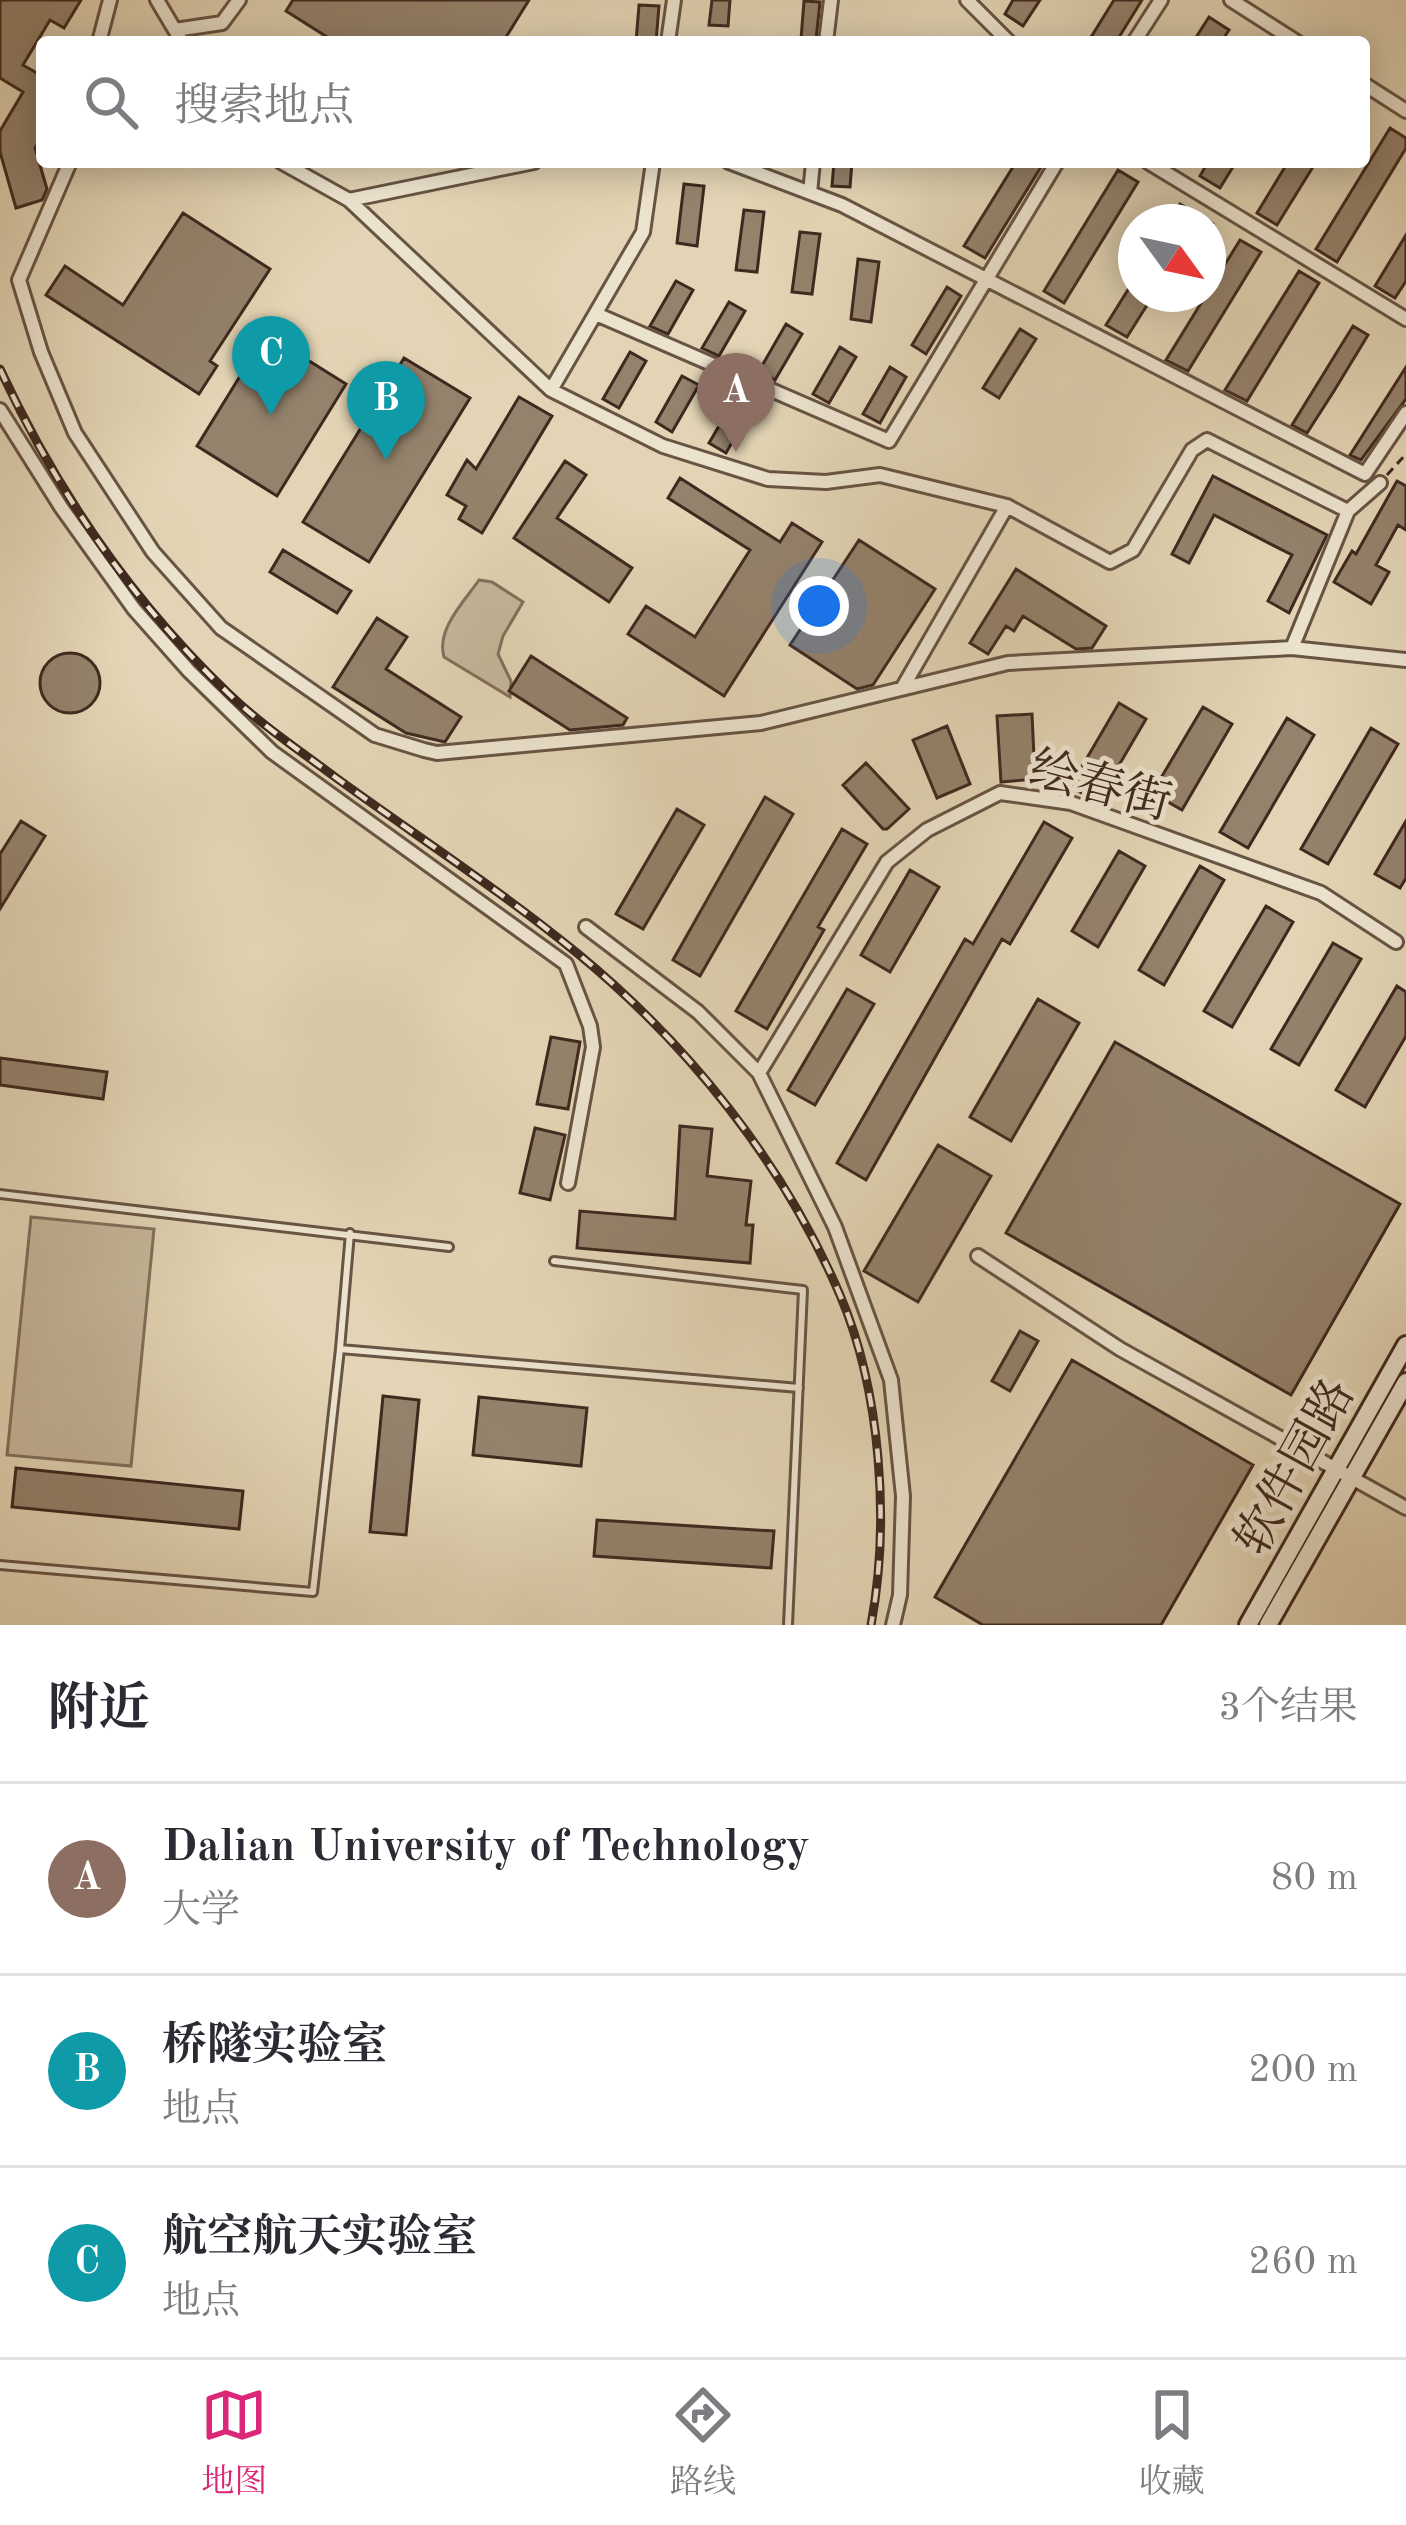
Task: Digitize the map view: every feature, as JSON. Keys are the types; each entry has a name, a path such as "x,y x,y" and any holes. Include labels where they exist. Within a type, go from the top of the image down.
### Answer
{"main road":[{"name":"软件园路","path":"1248,1625 1406,1345"},
{"name":"软件园路","path":"1268,1625 1406,1382"}],"street":[{"path":"100,36 110,0"},
{"path":"157,0 178,36 222,23 239,0"},
{"path":"669,36 674,0"},
{"path":"827,36 831,0"},
{"path":"967,0 1004,36"},
{"path":"1138,36 1160,0"},
{"path":"1231,0 1288,36"},
{"path":"1370,88 1406,111"},
{"path":"67,168 19,280 41,352 75,433 153,552 221,628 375,735 437,754 760,723 1008,662 1292,649 1406,660"},
{"path":"292,168 349,200 551,389 663,446 768,479 826,482 880,475 1007,506 1111,562 1133,550 1192,450 1207,440 1348,511"},
{"path":"349,200 505,168"},
{"path":"551,389 643,232 652,168"},
{"path":"745,168 810,193 986,275 1365,473 1406,413"},
{"path":"810,193 812,168"},
{"path":"596,314 889,441 1053,168"},
{"path":"1158,168 1406,319"},
{"path":"0,410 134,610 205,687 272,752 566,964 593,1046 568,1183"},
{"path":"1292,649 1348,511 1380,483"},
{"path":"903,688 1007,506"},
{"name":"绘春街","path":"759,1073 887,862 927,830 1000,793 1071,803 1321,892 1396,942"},
{"path":"586,927 698,1012 759,1073 835,1227 891,1380 903,1496 900,1595 893,1625"},
{"path":"978,1256 1120,1349 1406,1508"}],"lane":[{"path":"0,1194 449,1247"},
{"path":"0,1565 313,1592 350,1233"},
{"path":"554,1261 803,1289 788,1625"},
{"path":"340,1349 799,1388"}],"path":[{"path":"1380,483 1406,454"}],"shaded area":[{"path":"479,580 492,582 523,602 498,654 511,681 510,697 444,657 448,626"},
{"path":"31,1217 154,1229 131,1466 7,1455"}],"building":[{"path":"0,0 81,0 64,28 50,20 36,36 23,65 36,73 36,168 41,168 47,189 42,200 16,208 0,152 0,131 23,92 0,78"},
{"path":"293,0 529,0 507,36 326,36 286,11"},
{"path":"712,0 730,0 728,26 709,25"},
{"path":"1013,0 1040,0 1023,26 1005,14"},
{"path":"1114,0 1142,0 1120,36 1092,36"},
{"path":"804,1 820,2 816,36 801,36"},
{"path":"639,5 659,6 656,36 636,36"},
{"path":"1209,17 1229,30 1225,36 1197,36"},
{"path":"1390,128 1406,138 1406,148 1337,262 1316,249 1366,168 1370,168"},
{"path":"834,168 852,168 850,187 832,186"},
{"path":"1012,168 1040,168 985,258 964,246"},
{"path":"1205,168 1232,168 1220,188 1200,176"},
{"path":"1284,168 1312,168 1277,225 1257,213"},
{"path":"1118,170 1138,182 1125,204 1118,204 1118,215 1064,303 1044,291"},
{"path":"684,184 704,186 697,246 677,243"},
{"path":"744,210 764,212 757,272 736,270"},
{"path":"183,213 270,269 210,361 217,366 199,394 46,295 65,266 123,305"},
{"path":"800,232 820,234 812,294 792,292"},
{"path":"1406,235 1406,281 1395,298 1375,286"},
{"path":"1240,240 1261,252 1226,309 1226,263"},
{"path":"858,259 879,262 871,322 851,319"},
{"path":"1299,271 1319,283 1247,401 1225,390"},
{"path":"676,281 693,290 668,334 650,326"},
{"path":"947,287 961,296 926,354 912,345"},
{"path":"729,302 745,311 719,356 702,348"},
{"path":"1118,306 1118,312 1143,312 1127,337 1106,325"},
{"path":"1196,312 1224,312 1188,371 1166,360"},
{"path":"786,324 802,334 775,380 759,371"},
{"path":"1353,326 1368,335 1307,433 1292,425"},
{"path":"1020,329 1036,339 999,398 983,388"},
{"path":"266,334 346,384 277,496 197,446"},
{"path":"840,347 856,357 829,403 813,394"},
{"path":"630,352 646,361 619,408 603,399"},
{"path":"404,358 470,398 369,562 303,522"},
{"path":"890,367 906,377 880,423 863,414"},
{"path":"1406,367 1406,399 1361,460 1350,455"},
{"path":"682,376 699,385 672,432 656,422"},
{"path":"519,397 552,416 482,533 459,519 466,506 447,495 467,460 476,469"},
{"path":"736,397 753,406 726,453 709,443"},
{"path":"565,461 586,475 557,518 632,568 609,602 514,538"},
{"path":"1213,476 1327,535 1289,613 1268,601 1292,555 1214,515 1189,563 1172,554"},
{"path":"680,478 780,542 792,523 822,542 724,696 628,634 646,606 695,637 750,550 668,498"},
{"path":"1397,481 1406,486 1406,530 1398,525 1376,565 1389,572 1371,604 1334,582 1352,551 1356,554"},
{"path":"859,540 935,589 873,685 857,689 790,645"},
{"path":"283,550 351,591 337,613 270,572"},
{"path":"1016,569 1106,626 1092,648 1076,649 1023,616 1014,631 1006,626 988,654 970,643"},
{"path":"377,618 407,637 386,669 461,717 445,742 406,733 333,687"},
{"path":"70,653 91,662 100,683 91,704 70,713 49,704 40,683 49,662"},
{"path":"531,656 627,718 623,725 570,730 509,691"},
{"path":"1119,703 1146,719 1098,801 1070,787"},
{"path":"1203,707 1232,724 1182,810 1152,793"},
{"path":"1032,714 1035,779 1001,782 997,716"},
{"path":"1287,718 1314,735 1248,848 1220,832"},
{"path":"947,726 970,784 937,798 913,740"},
{"path":"1371,728 1398,744 1328,864 1301,849"},
{"path":"866,763 909,809 887,829 843,785"},
{"path":"765,797 793,814 700,976 673,960"},
{"path":"677,809 704,825 643,929 616,914"},
{"path":"21,821 45,836 0,909 0,854"},
{"path":"1406,821 1406,878 1400,888 1375,874"},
{"path":"1044,822 1072,838 1010,944 1002,939 866,1180 837,1163 965,939 973,944"},
{"path":"842,829 867,844 818,927 824,930 767,1029 736,1011"},
{"path":"1119,851 1145,866 1098,947 1072,931"},
{"path":"1200,866 1224,880 1164,985 1139,970"},
{"path":"910,870 939,887 890,972 861,955"},
{"path":"1266,906 1293,922 1232,1027 1204,1011"},
{"path":"1333,943 1361,959 1299,1065 1271,1049"},
{"path":"1397,986 1406,992 1406,1036 1365,1107 1336,1090"},
{"path":"847,989 874,1004 815,1105 788,1090"},
{"path":"1038,999 1079,1023 1011,1141 970,1117"},
{"path":"551,1037 580,1042 568,1109 537,1104"},
{"path":"1115,1042 1400,1204 1291,1395 1006,1233"},
{"path":"0,1058 107,1072 103,1099 0,1085"},
{"path":"680,1126 712,1129 707,1176 751,1181 746,1225 753,1225 750,1263 577,1248 580,1211 675,1219"},
{"path":"535,1128 565,1135 550,1200 520,1193"},
{"path":"938,1145 991,1176 918,1302 864,1271"},
{"path":"1020,1331 1038,1341 1010,1391 992,1381"},
{"path":"1072,1360 1253,1465 1161,1625 983,1625 935,1597"},
{"path":"383,1396 419,1400 406,1535 370,1532"},
{"path":"479,1397 587,1408 581,1466 473,1455"},
{"path":"16,1468 243,1491 239,1529 12,1507"},
{"path":"597,1520 774,1531 771,1568 594,1556"}],"railway":[{"path":"0,369 71,501 128,582 192,657 266,726 518,907 618,988 694,1066 761,1152 817,1246 840,1295 865,1373 880,1501 871,1625"}],"place":[{"name":"航空航天实验室","path":"271,415"},
{"name":"Dalian University of Technology","path":"736,452"},
{"name":"桥隧实验室","path":"386,460"}]}
